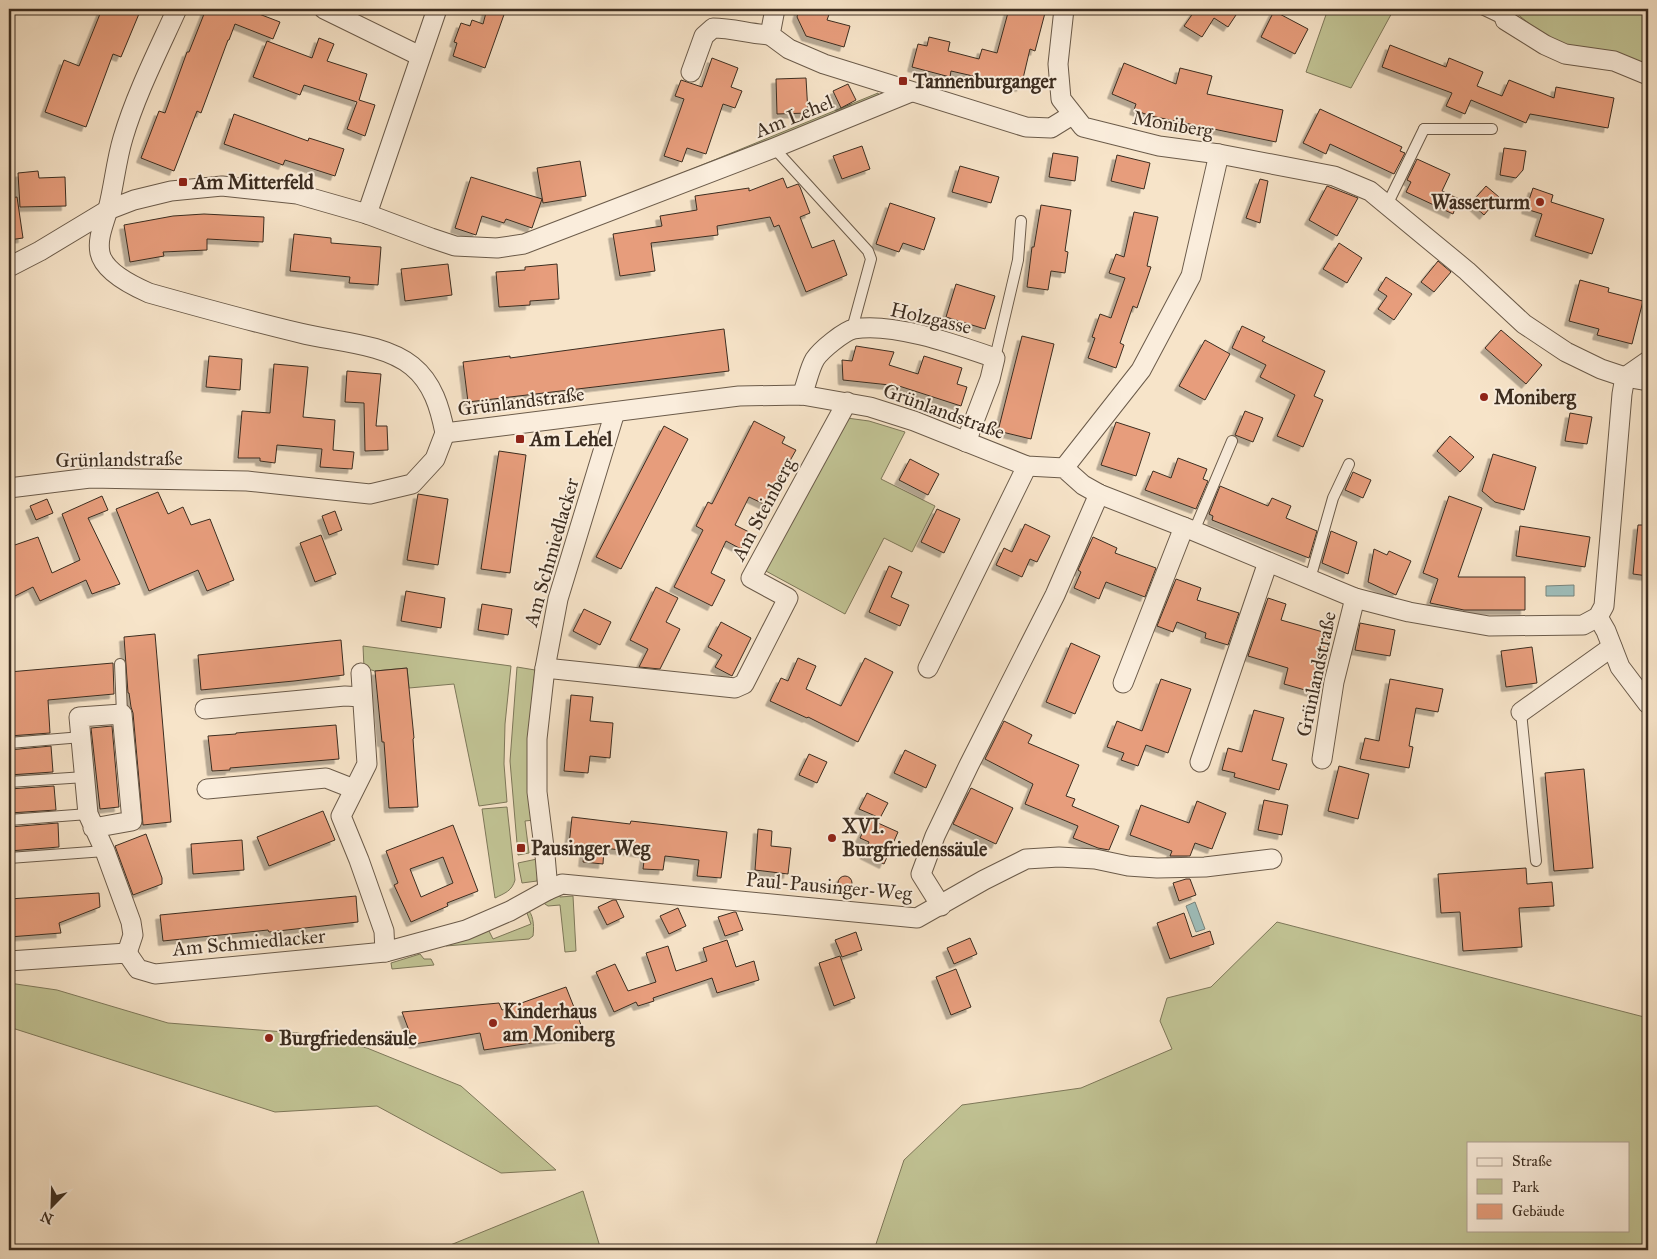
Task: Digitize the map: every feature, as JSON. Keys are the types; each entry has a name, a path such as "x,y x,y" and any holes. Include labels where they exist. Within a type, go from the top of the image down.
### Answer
{"street":[{"path":"177,9 138,95 122,139 108,210 100,233 100,255 110,269 128,284 148,293 301,334 390,352 413,366 432,390 441,411 445,433"},
{"path":"324,9 420,56"},
{"path":"367,214 437,9"},
{"path":"770,35 774,9"},
{"path":"690,72 704,36 713,28 770,35 789,49 824,64 1026,127 1051,128 1072,115 1061,99 1058,64 1064,9"},
{"path":"1505,20 1545,45 1565,54 1614,61 1648,75"},
{"name":"Am Lehel","path":"9,267 40,251 108,210 134,200 171,191 222,186 297,194 367,214 455,246 497,248 524,244 774,148 911,92"},
{"name":"Moniberg","path":"1072,115 1083,127 1104,134 1159,146 1219,154 1334,176 1370,191 1467,271 1524,324 1566,352 1600,369 1625,377 1648,381"},
{"path":"1064,468 1140,370 1191,276 1219,154"},
{"name":"Holzgasse","path":"852,329 886,327 964,347 995,358"},
{"path":"802,394 816,358 835,340 852,329"},
{"path":"966,442 990,378 995,358"},
{"path":"1648,361 1625,377 1604,606 1598,616 1606,630 1620,667 1641,683 1648,704"},
{"name":"Grünlandstraße","path":"9,488 90,478 247,481 370,494 412,484 434,459 445,433 739,396 802,394 870,407 914,422 1026,466 1064,468 1083,485 1098,494 1189,529 1356,598 1409,612 1489,626 1583,625 1598,616"},
{"name":"Am Steinberg","path":"545,668 734,688 744,684 788,598 751,578 847,402"},
{"name":"Am Schmiedlacker","path":"127,953 138,969 155,974 385,952 466,930 510,911 548,890 537,792 537,739 545,668 558,599 615,412"},
{"path":"928,668 1026,466"},
{"path":"941,906 921,874 935,836 998,705 1055,595 1098,494"},
{"path":"1124,682 1189,529"},
{"path":"1200,762 1268,562"},
{"name":"Grünlandstraße","path":"1322,759 1334,682 1356,598"},
{"path":"1521,712 1612,647"},
{"path":"361,673 367,764 341,816 384,931 385,952"},
{"path":"205,709 345,696 362,697"},
{"path":"9,962 127,953 132,935 131,922 105,851 91,821 79,717 122,714 132,821 91,821"},
{"path":"207,789 326,778 354,790"},
{"name":"Paul-Pausinger-Weg","path":"548,890 562,884 917,918 984,880 1026,859 1059,857 1095,859 1128,866 1157,868 1205,867 1272,859"}],"lane":[{"path":"1482,9 1505,20"},
{"path":"1387,205 1422,124 1492,129"},
{"path":"774,148 868,251 871,259 852,329"},
{"path":"995,358 1018,260 1020,221"},
{"path":"1189,529 1232,441"},
{"path":"1310,579 1333,498 1349,464"},
{"path":"120,664 122,714"},
{"path":"1521,712 1536,861"},
{"path":"9,743 82,737"},
{"path":"9,782 85,777"},
{"path":"9,820 91,821"},
{"path":"9,858 105,851"}],"green space":[{"path":"1328,9 1394,9 1351,88 1306,72"},
{"path":"1511,9 1648,9 1648,68 1630,59 1598,49 1570,46 1546,37"},
{"path":"878,93 879,96 678,181 680,174"},
{"path":"847,418 869,421 905,432 881,479 935,506 912,552 884,538 845,614 764,570"},
{"path":"363,646 511,666 505,724 504,764 507,802 479,806 454,684 409,688 407,668 375,671 364,668"},
{"path":"517,667 535,670 529,731 534,820 525,821 529,853 518,855 510,761"},
{"path":"507,807 515,880 510,889 495,898 482,809"},
{"path":"537,859 537,881 522,883 518,863"},
{"path":"558,892 560,897 573,896 576,951 565,952 560,905 548,906 542,902"},
{"path":"529,911 533,920 534,930 533,936 529,939 446,946 488,929 493,939 531,924 527,913"},
{"path":"1277,922 1648,1018 1648,1250 874,1250 904,1160 962,1105 1081,1088 1172,1049 1160,1021 1167,998 1211,987"},
{"path":"420,954 424,959 431,959 434,965 392,969 391,963"},
{"path":"9,983 57,990 168,1023 298,1033 367,1048 461,1086 556,1170 501,1173 377,1106 275,1112 9,1027"},
{"path":"583,1191 601,1250 441,1250 443,1248"}],"water":[{"path":"1574,585 1574,596 1546,596 1546,586"},
{"path":"1195,902 1205,929 1196,932 1186,906"}],"building":[{"path":"102,9 141,9 121,57 113,54 86,127 45,112 64,60 79,66"},
{"path":"206,9 246,9 280,22 273,39 235,24 201,113 197,111 174,171 141,158 159,111 165,113 187,52 189,52"},
{"path":"487,9 506,9 485,68 453,56 457,43 454,42 461,23 470,26 472,20 483,24"},
{"path":"799,9 831,9 827,20 850,26 844,47 806,36 797,17"},
{"path":"1009,9 1028,9 1045,13 1035,51 1030,49 1021,87 951,71 950,77 912,67 918,44 927,46 929,37 950,42 948,51 979,59 982,49 997,53"},
{"path":"1196,9 1240,9 1228,27 1214,18 1202,37 1184,26"},
{"path":"1274,11 1308,29 1295,54 1261,37"},
{"path":"319,38 334,44 327,61 367,74 359,100 375,105 365,136 347,129 357,102 304,85 300,95 253,77 267,41 312,58"},
{"path":"1390,45 1446,67 1449,58 1483,72 1477,86 1502,96 1509,80 1554,98 1556,87 1614,98 1608,128 1530,114 1526,123 1471,100 1465,114 1446,106 1452,93 1382,67"},
{"path":"712,58 738,68 731,87 742,91 735,108 723,104 706,154 687,148 682,162 664,156 684,99 675,96 681,80 702,87"},
{"path":"1124,63 1176,84 1180,68 1212,76 1207,94 1283,110 1276,142 1151,116 1134,110 1136,104 1112,94"},
{"path":"806,78 808,113 777,114 776,79"},
{"path":"848,84 856,100 841,108 833,91"},
{"path":"1320,109 1402,147 1400,151 1405,153 1394,174 1330,144 1326,154 1303,143"},
{"path":"234,114 308,141 309,138 344,149 335,176 285,160 283,165 224,144"},
{"path":"862,146 870,169 842,179 833,156"},
{"path":"1504,148 1526,151 1523,170 1516,178 1500,175"},
{"path":"1053,153 1078,157 1075,181 1049,177"},
{"path":"1117,155 1150,163 1144,189 1111,181"},
{"path":"1417,159 1450,174 1442,191 1459,199 1453,214 1406,192 1411,182 1407,180"},
{"path":"580,161 586,196 543,203 537,168"},
{"path":"960,166 999,177 991,203 952,192"},
{"path":"38,171 39,178 65,177 66,206 20,207 18,173"},
{"path":"471,177 542,199 532,228 506,219 504,223 482,216 476,235 455,228"},
{"path":"783,178 787,188 798,184 800,187 810,213 800,217 812,248 834,240 847,275 806,292 779,225 774,227 770,217 717,226 718,235 651,243 655,271 620,276 613,234 662,226 660,216 697,210 695,196 749,188 749,191"},
{"path":"1260,179 1268,181 1260,223 1246,218"},
{"path":"1327,186 1358,198 1337,236 1309,220"},
{"path":"1486,186 1499,197 1484,215 1471,203"},
{"path":"1533,188 1553,195 1551,202 1604,219 1592,254 1535,236 1542,214 1526,209"},
{"path":"17,197 23,238 9,240 9,198"},
{"path":"890,203 935,218 924,250 903,243 899,252 876,244"},
{"path":"1041,205 1071,210 1065,251 1068,252 1065,273 1051,271 1048,290 1027,287 1032,247 1034,247"},
{"path":"1134,212 1158,217 1147,266 1151,267 1137,308 1133,306 1120,343 1124,345 1116,368 1088,358 1095,338 1092,337 1100,314 1111,318 1125,278 1109,273 1116,254 1124,257"},
{"path":"204,214 264,217 263,242 207,239 207,250 163,252 164,256 130,262 124,225 173,216"},
{"path":"294,234 331,238 331,243 381,247 378,285 349,283 350,277 290,271"},
{"path":"1339,243 1362,258 1347,283 1323,269"},
{"path":"1438,261 1451,272 1434,292 1421,282"},
{"path":"448,264 452,295 405,301 401,269"},
{"path":"557,264 559,299 530,301 530,305 499,307 496,272 525,270 525,267"},
{"path":"1386,277 1412,294 1394,320 1378,309 1387,296 1378,290"},
{"path":"1580,280 1609,288 1608,292 1643,301 1632,344 1597,335 1599,329 1569,321"},
{"path":"956,284 995,296 985,329 946,317"},
{"path":"1242,326 1265,337 1262,341 1325,371 1314,396 1323,400 1303,447 1277,436 1295,395 1260,377 1266,365 1232,348"},
{"path":"724,329 729,371 468,402 463,362 510,356 510,358"},
{"path":"1501,330 1542,365 1526,384 1485,348"},
{"path":"1022,336 1054,344 1031,439 998,431"},
{"path":"1205,340 1230,354 1205,400 1179,386"},
{"path":"856,346 894,352 889,365 918,374 924,356 962,368 957,384 967,387 961,406 899,386 843,380 842,360 852,361"},
{"path":"209,356 242,359 240,390 206,387"},
{"path":"274,364 308,367 303,417 335,420 333,450 354,452 352,469 320,467 322,449 277,445 275,463 260,461 260,458 238,458 242,411 270,413"},
{"path":"347,371 381,374 376,426 387,426 388,450 365,451 364,403 345,402"},
{"path":"1245,411 1263,418 1253,442 1235,435"},
{"path":"1570,413 1592,417 1587,444 1565,441"},
{"path":"754,421 785,437 782,443 796,450 786,465 766,505 749,497 735,525 749,532 741,549 726,541 711,573 725,580 712,606 674,587 703,530 696,526 708,502 712,504"},
{"path":"1116,422 1150,433 1136,476 1101,465"},
{"path":"664,426 688,439 621,569 596,557"},
{"path":"1450,436 1474,457 1460,472 1437,451"},
{"path":"499,451 526,455 510,573 481,569"},
{"path":"1493,454 1536,467 1524,510 1495,502 1482,491"},
{"path":"1178,458 1207,469 1203,479 1208,481 1196,509 1145,490 1153,471 1171,478"},
{"path":"910,459 939,474 928,495 899,480"},
{"path":"1353,472 1371,480 1363,498 1345,490"},
{"path":"1220,486 1268,506 1272,498 1291,506 1286,518 1317,531 1309,558 1212,520 1213,516 1209,514"},
{"path":"158,492 168,514 183,507 191,525 210,519 234,580 207,591 198,570 149,591 116,509"},
{"path":"418,494 448,499 438,565 407,560"},
{"path":"102,496 108,510 88,518 120,584 92,594 86,580 40,601 33,587 9,599 9,547 38,537 52,573 80,560 62,514"},
{"path":"1449,496 1482,508 1458,577 1525,577 1525,610 1464,610 1430,603 1438,579 1423,573"},
{"path":"47,499 53,513 36,520 30,506"},
{"path":"937,509 960,519 944,553 921,542"},
{"path":"335,511 342,530 329,535 322,516"},
{"path":"1025,524 1050,536 1037,562 1030,559 1022,577 996,565 1004,548 1012,552"},
{"path":"1638,525 1648,525 1648,576 1633,574"},
{"path":"1520,526 1590,537 1585,567 1516,556"},
{"path":"1331,531 1357,542 1348,574 1322,563"},
{"path":"321,535 336,574 315,582 300,543"},
{"path":"1093,537 1117,548 1115,553 1156,568 1145,597 1106,582 1099,599 1074,588 1081,572 1078,570"},
{"path":"1374,549 1387,555 1389,551 1411,561 1396,595 1368,582"},
{"path":"889,566 902,572 891,597 909,605 900,626 869,612"},
{"path":"1176,579 1201,588 1197,600 1239,613 1228,645 1205,638 1206,633 1177,622 1173,632 1157,626"},
{"path":"656,587 678,598 666,622 680,629 660,669 639,667 648,649 630,640"},
{"path":"406,591 445,598 441,628 401,621"},
{"path":"1268,598 1286,604 1281,620 1330,634 1312,692 1284,684 1288,668 1248,656"},
{"path":"482,604 512,609 508,635 478,630"},
{"path":"584,609 611,622 600,645 573,631"},
{"path":"721,622 751,638 732,676 715,667 722,655 708,647"},
{"path":"1360,623 1395,630 1390,656 1355,650"},
{"path":"155,634 171,822 143,825 133,713 128,693 124,637"},
{"path":"341,640 344,675 201,690 198,655"},
{"path":"1071,643 1100,656 1075,714 1046,702"},
{"path":"1532,647 1537,683 1506,687 1501,651"},
{"path":"798,658 816,666 806,689 841,706 865,658 893,672 858,742 808,717 770,701 781,678 788,681"},
{"path":"113,663 114,694 48,700 50,733 9,736 9,711 13,711 9,672"},
{"path":"407,668 418,807 389,808 384,742 382,742 375,671"},
{"path":"1161,679 1191,689 1168,753 1146,745 1138,766 1121,760 1124,753 1107,747 1117,721 1142,731"},
{"path":"1390,679 1443,689 1438,712 1416,708 1409,746 1413,747 1409,768 1360,759 1365,738 1379,741"},
{"path":"571,695 593,697 590,721 613,723 610,758 590,756 588,773 564,771"},
{"path":"1254,710 1284,718 1272,760 1287,764 1279,790 1234,777 1235,773 1222,770 1228,748 1242,752"},
{"path":"1004,721 1032,735 1028,743 1079,765 1066,796 1075,799 1072,806 1119,826 1109,850 1098,848 1073,838 1078,826 1025,804 1033,784 985,759"},
{"path":"336,725 339,759 212,771 208,736"},
{"path":"112,726 119,807 100,809 91,728"},
{"path":"51,746 53,772 9,775 9,750"},
{"path":"905,750 936,765 926,788 894,773"},
{"path":"809,754 827,762 817,783 799,775"},
{"path":"1339,766 1369,774 1358,819 1328,811"},
{"path":"1584,769 1593,868 1554,871 1545,773"},
{"path":"54,786 56,810 9,813 9,789"},
{"path":"971,788 1013,808 996,844 953,824"},
{"path":"867,793 888,803 880,818 859,809"},
{"path":"1264,800 1288,805 1282,835 1258,830"},
{"path":"1197,801 1226,813 1212,849 1195,843 1190,856 1170,856 1172,851 1130,835 1141,805 1189,823"},
{"path":"323,811 335,840 269,866 257,837"},
{"path":"572,817 630,824 631,821 727,832 721,878 697,876 699,860 665,856 663,870 643,869 645,853 604,848 603,864 583,862 585,846 569,845"},
{"path":"869,819 898,832 884,864 864,854 869,842 860,838"},
{"path":"58,823 59,847 9,851 9,827"},
{"path":"453,825 478,891 447,903 448,906 411,922 394,885 398,883 386,851","holes":["443,857 453,883 421,897 410,869"]},
{"path":"758,829 772,831 771,846 791,848 788,874 755,870"},
{"path":"146,834 162,878 162,884 133,895 115,846"},
{"path":"242,840 244,870 193,874 191,844"},
{"path":"1526,868 1527,884 1552,882 1554,906 1519,908 1522,947 1463,951 1460,912 1441,913 1438,874"},
{"path":"842,876 848,876 852,883 848,890 842,890 838,886 838,880"},
{"path":"1190,879 1196,895 1179,901 1173,883"},
{"path":"99,893 100,907 59,923 61,933 9,937 9,899"},
{"path":"356,896 358,922 163,941 160,915"},
{"path":"616,900 624,917 607,925 598,907"},
{"path":"678,908 686,926 669,934 660,916"},
{"path":"736,912 743,930 725,936 718,917"},
{"path":"1184,913 1192,937 1210,931 1214,944 1170,959 1157,923"},
{"path":"856,932 862,950 842,957 835,940"},
{"path":"970,938 977,954 954,964 947,948"},
{"path":"727,940 736,967 754,961 759,980 717,993 712,978 653,998 654,1001 638,1006 636,1002 614,1012 596,972 615,964 628,991 656,982 646,953 668,946 676,971 707,961 703,948"},
{"path":"840,956 855,998 834,1006 819,963"},
{"path":"956,969 971,1007 951,1015 936,977"},
{"name":"Kinderhaus am Moniberg","path":"566,987 585,1035 484,1050 480,1033 414,1044 402,1012 499,1003 502,1010"}],"place":[{"name":"Tannenburganger","path":"903,81"},
{"name":"Am Mitterfeld","path":"183,182"},
{"name":"Wasserturm","path":"1540,202"},
{"name":"Moniberg","path":"1484,397"},
{"name":"Am Lehel","path":"520,439"},
{"name":"XVI. Burgfriedenssäule","path":"832,838"},
{"name":"Pausinger Weg","path":"521,848"},
{"name":"Kinderhaus am Moniberg","path":"493,1023"},
{"name":"Burgfriedensäule","path":"269,1038"}]}
